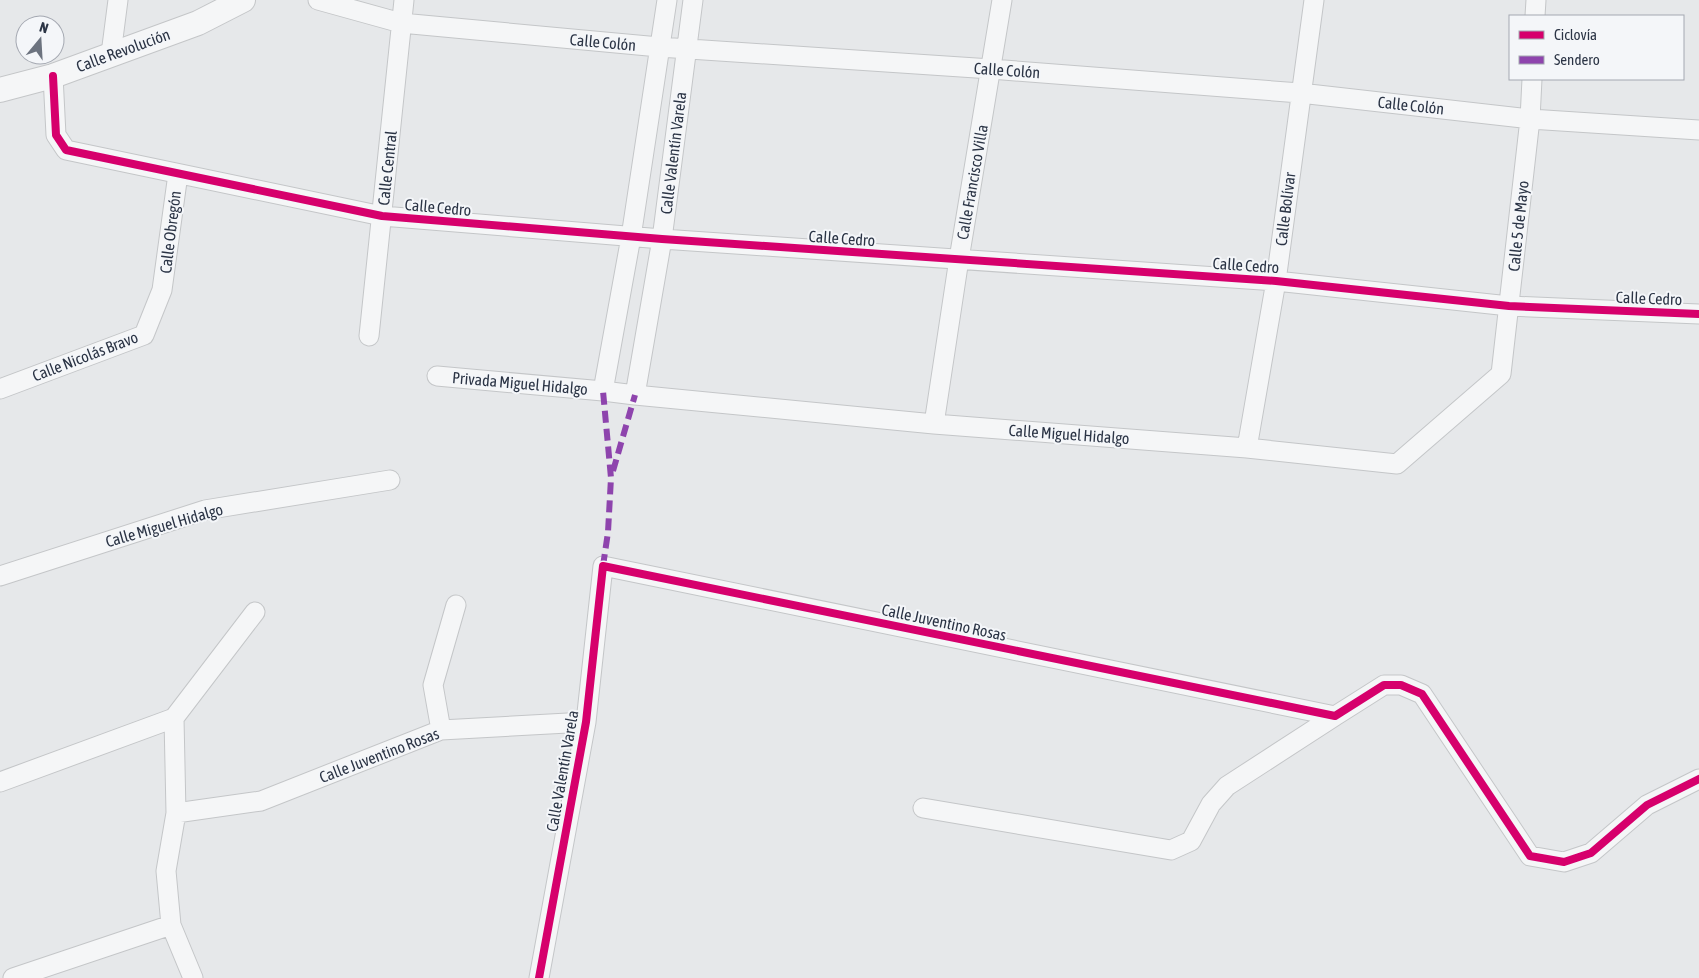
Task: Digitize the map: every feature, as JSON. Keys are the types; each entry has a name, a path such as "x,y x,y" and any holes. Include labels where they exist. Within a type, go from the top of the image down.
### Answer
{"street":[{"path":"111,54 118,0"},
{"name":"Calle Revolución","path":"0,90 53,76 198,23 243,0"},
{"name":"Calle Colón","path":"318,0 402,23 659,47 991,69 1300,93 1530,119 1699,130"},
{"name":"Calle Central","path":"369,336 404,0"},
{"name":"Calle Valentín Varela","path":"603,390 631,237 667,0"},
{"name":"Calle Valentín Varela","path":"635,395 662,239 693,0"},
{"name":"Calle Francisco Villa","path":"934,424 1002,0"},
{"name":"Calle Bolívar","path":"1247,448 1276,281 1314,0"},
{"path":"1535,15 1536,0"},
{"name":"Calle Cedro","path":"53,76 56,135 66,150 382,216 631,237 1276,281 1509,306 1699,314"},
{"name":"Calle 5 de Mayo","path":"1501,374 1530,119 1532,80"},
{"name":"Calle Obregón","path":"159,299 178,174"},
{"name":"Calle Nicolás Bravo","path":"0,389 144,335 159,299"},
{"name":"Calle Miguel Hidalgo","path":"603,390 635,395 934,424 1247,448 1397,464 1501,374"},
{"name":"Privada Miguel Hidalgo","path":"437,376 603,390"},
{"name":"Calle Miguel Hidalgo","path":"0,576 205,510 390,480"},
{"name":"Calle Valentín Varela","path":"539,978 586,722 603,566"},
{"name":"Calle Juventino Rosas","path":"603,566 1335,716"},
{"path":"441,730 433,685 456,605"},
{"path":"0,782 174,718 255,612"},
{"path":"924,808 1171,850 1191,841 1211,804 1227,786 1384,685 1401,685 1422,694 1530,856 1564,862 1591,852 1647,804 1699,779"},
{"path":"174,718 176,813 166,871 171,925 193,978"},
{"name":"Calle Juventino Rosas","path":"176,813 261,801 441,730 586,722"},
{"path":"13,978 171,925"}],"marked path":[{"path":"603,391 611,478 608,532 603,566"},
{"path":"613,471 635,395"}],"cycle path":[{"path":"53,76 56,135 66,150 382,216 662,239 1276,281 1509,306 1699,314"},
{"path":"539,978 586,722 603,566 1335,716 1384,685 1401,685 1422,694 1530,856 1564,862 1591,853 1647,805 1699,779"}]}
